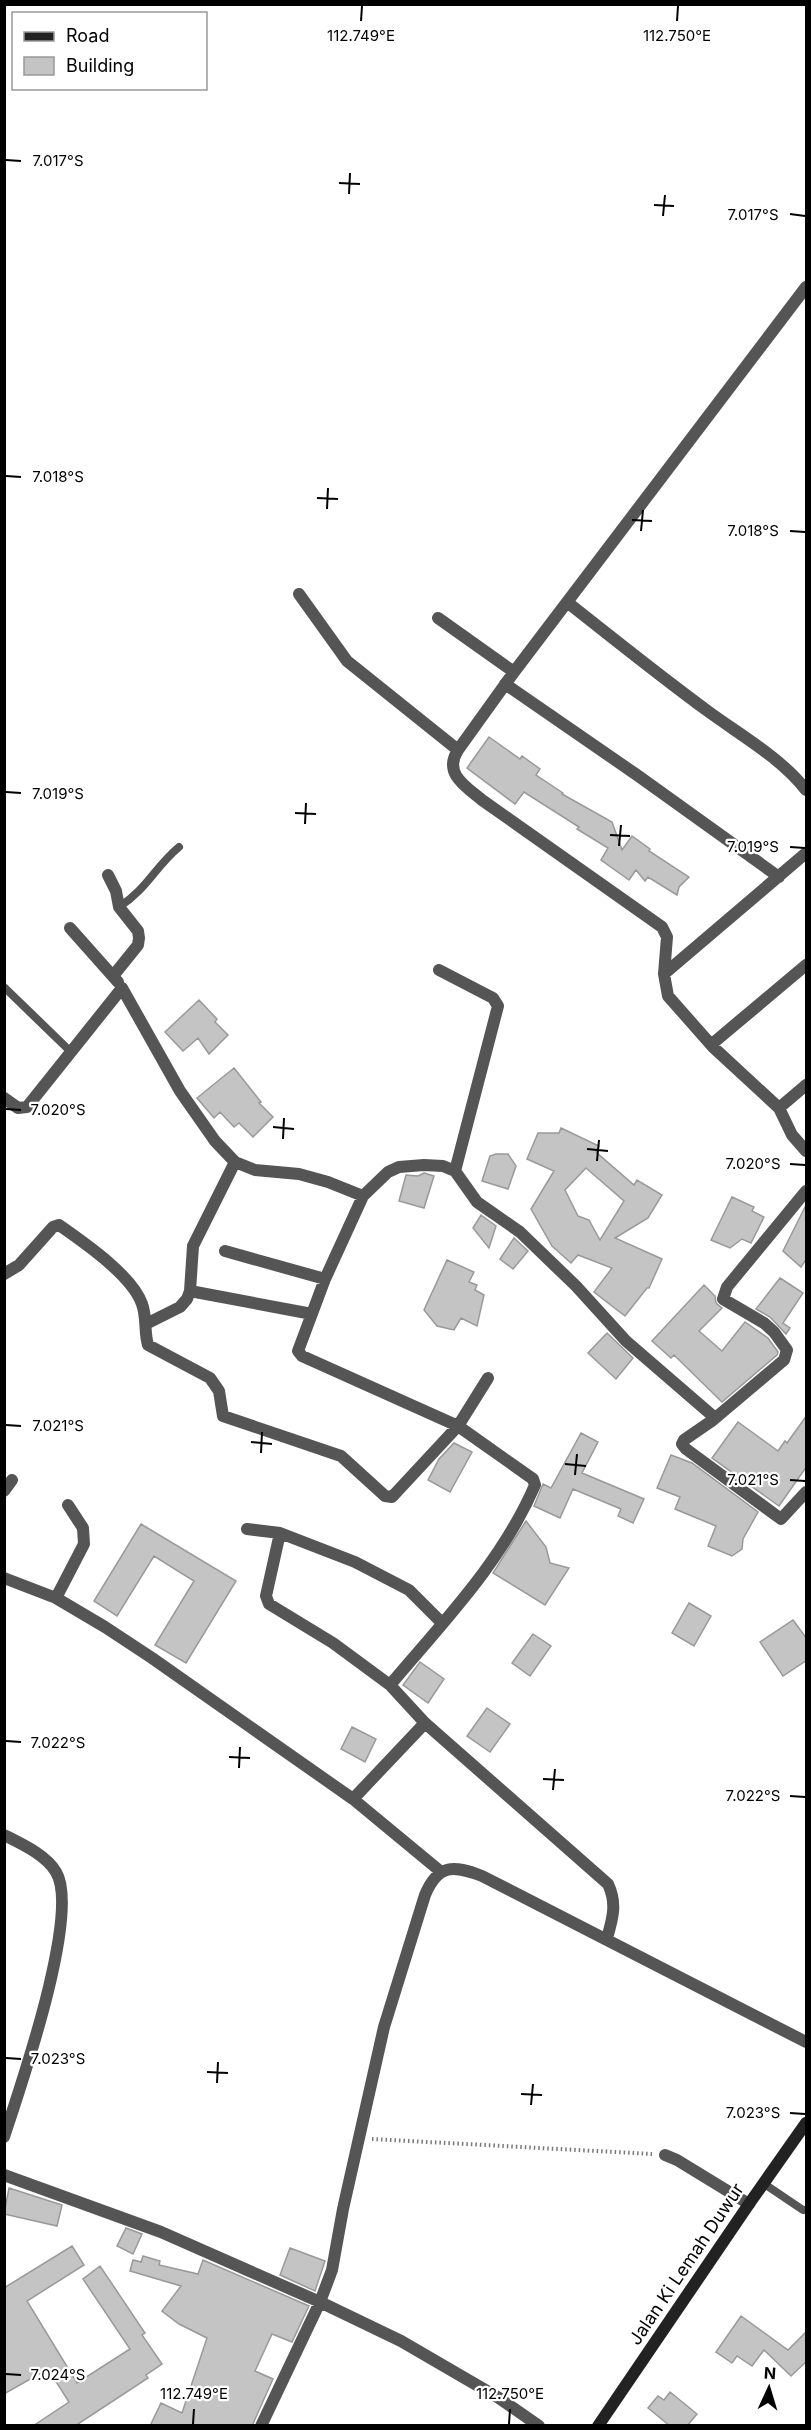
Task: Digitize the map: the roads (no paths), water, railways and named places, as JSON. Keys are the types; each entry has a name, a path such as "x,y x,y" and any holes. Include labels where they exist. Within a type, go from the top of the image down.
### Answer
{"main road":[{"name":"Jalan Ki Lemah Duwur","path":"598,2426 763,2183 807,2123"}],"street":[{"path":"807,287 505,684 453,757 452,767 457,780 482,800 662,927 667,937 664,974 668,996 713,1047 779,1108 792,1135 807,1151"},
{"path":"299,594 347,661 458,750"},
{"path":"567,602 749,740 799,780 807,790"},
{"path":"438,618 514,672"},
{"path":"505,684 638,775 778,877"},
{"path":"664,974 807,853"},
{"path":"108,875 116,891 119,907 138,931 139,938 138,945 113,976"},
{"path":"70,928 122,988 180,1091 215,1141 235,1162 255,1170 299,1174 318,1179 363,1196"},
{"path":"712,1044 807,965"},
{"path":"439,970 493,998 498,1006 454,1171"},
{"path":"4,1098 18,1108 27,1107 122,988"},
{"path":"779,1108 807,1085"},
{"path":"146,1324 180,1307 190,1291 193,1246 235,1162"},
{"path":"390,1685 465,1598 496,1556 524,1510 535,1485 533,1479 458,1426 299,1355 298,1348 325,1279 363,1196 388,1172 399,1167 417,1165 443,1166 454,1171 477,1202 520,1232 576,1286 626,1341 714,1417"},
{"path":"805,1192 728,1287 723,1299 764,1323 787,1350 784,1360 684,1440 682,1444 781,1519 807,1492"},
{"path":"4,1274 20,1265 53,1227 59,1225 128,1282 142,1303 148,1345 210,1378 216,1384 224,1416 341,1456 385,1496 392,1497 458,1426 488,1378"},
{"path":"225,1251 325,1279"},
{"path":"190,1291 312,1314"},
{"path":"56,1598 84,1544 82,1528 68,1505"},
{"path":"247,1528 280,1533 355,1562 409,1590 442,1623"},
{"path":"280,1533 266,1596 267,1601 333,1643 390,1685 425,1723 608,1884 615,1902 614,1918 607,1938"},
{"path":"4,1578 56,1598 142,1652 353,1798 440,1871"},
{"path":"353,1798 425,1723"},
{"path":"4,1835 45,1860 56,1872 61,1887 62,1904 54,1965 43,2015 4,2137"},
{"path":"261,2426 320,2302 335,2256 343,2209 384,2026 425,1895 432,1878 440,1871 468,1870 482,1876 807,2042"},
{"path":"664,2155 678,2160 749,2204"},
{"path":"4,2175 161,2232 320,2302 401,2341 499,2398 539,2426"}],"lane":[{"path":"119,907 141,891 178,847"},
{"path":"4,987 71,1052"},
{"path":"763,2183 803,2210 807,2210"}]}
